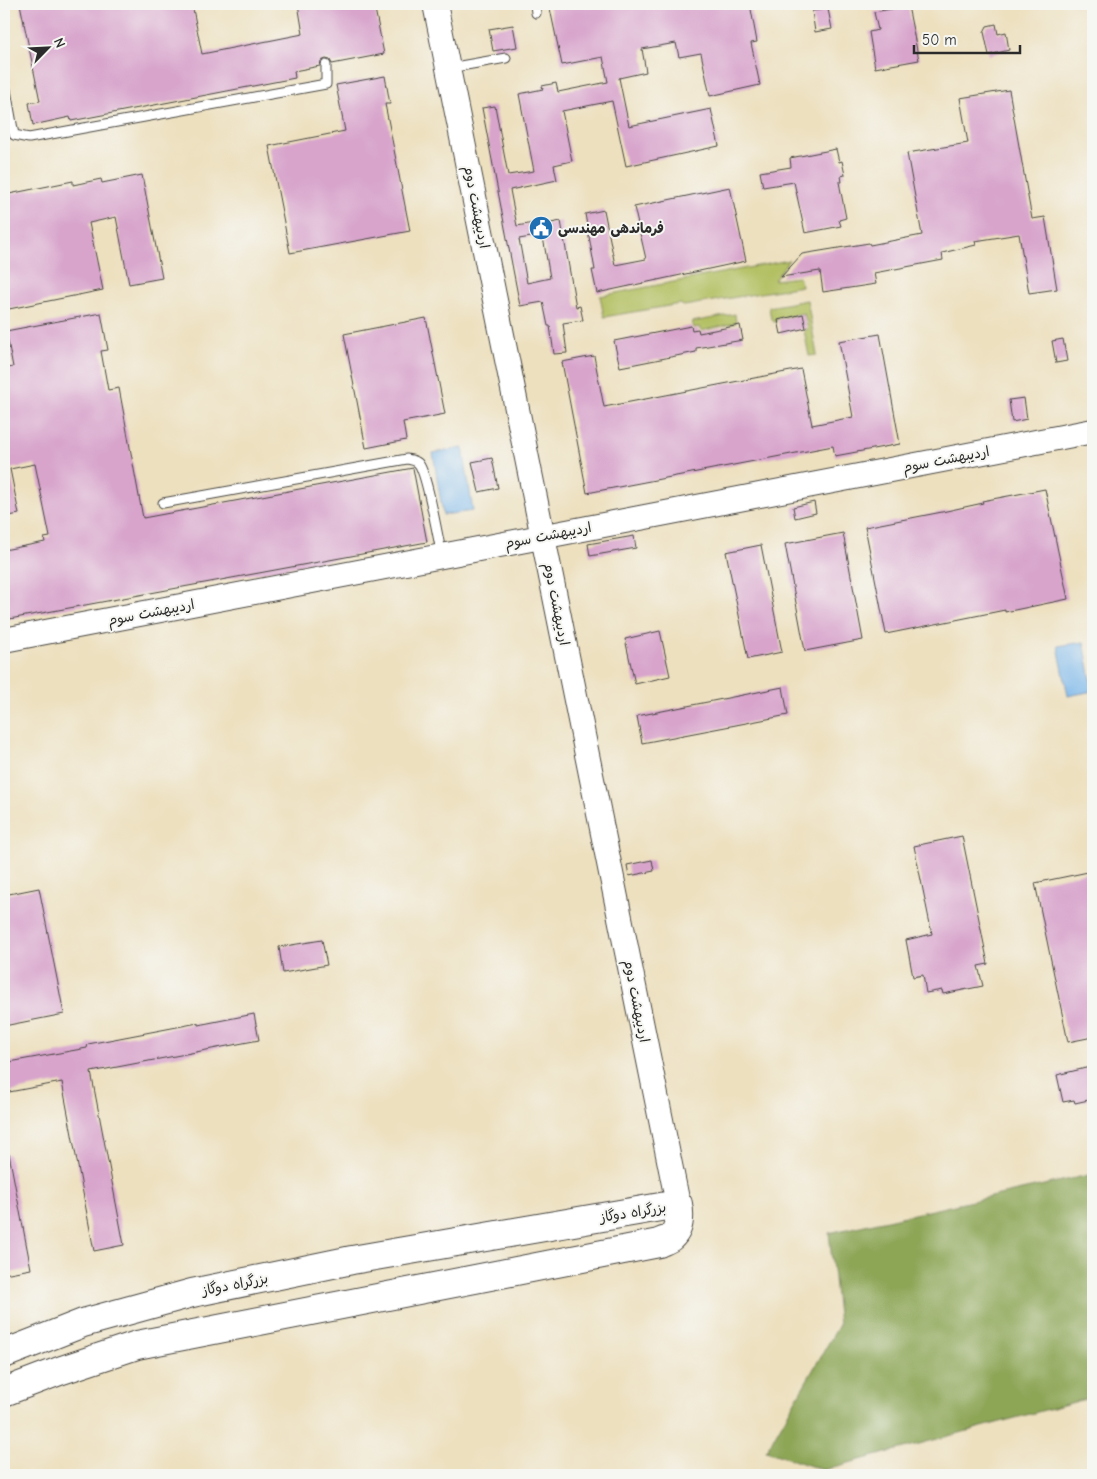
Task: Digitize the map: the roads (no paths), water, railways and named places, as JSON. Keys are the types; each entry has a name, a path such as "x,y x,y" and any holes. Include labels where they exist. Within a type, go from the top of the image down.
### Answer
{"highway":[{"name":"بزرگراه دوگاز","path":"4,1354 83,1323 192,1293 333,1264 678,1204 680,1214 677,1229 670,1238 659,1243 137,1345 4,1392"},
{"path":"4,1337 83,1323"},
{"path":"4,1407 62,1370"}],"street":[{"name":"اردیبهشت دوم","path":"438,4 448,68 678,1204"},
{"name":"اردیبهشت سوم","path":"4,640 1093,431"}],"lane":[{"path":"448,68 506,58"},
{"path":"4,80 14,135 29,138 326,84 326,65"},
{"path":"163,503 407,459 416,461 420,465 426,482 442,556"}],"water":[{"path":"463,448 473,511 443,515 433,453"},
{"path":"1084,642 1093,691 1068,696 1058,646"}],"place":[{"name":"فرماندهی مهندسی","path":"541,228"}]}
